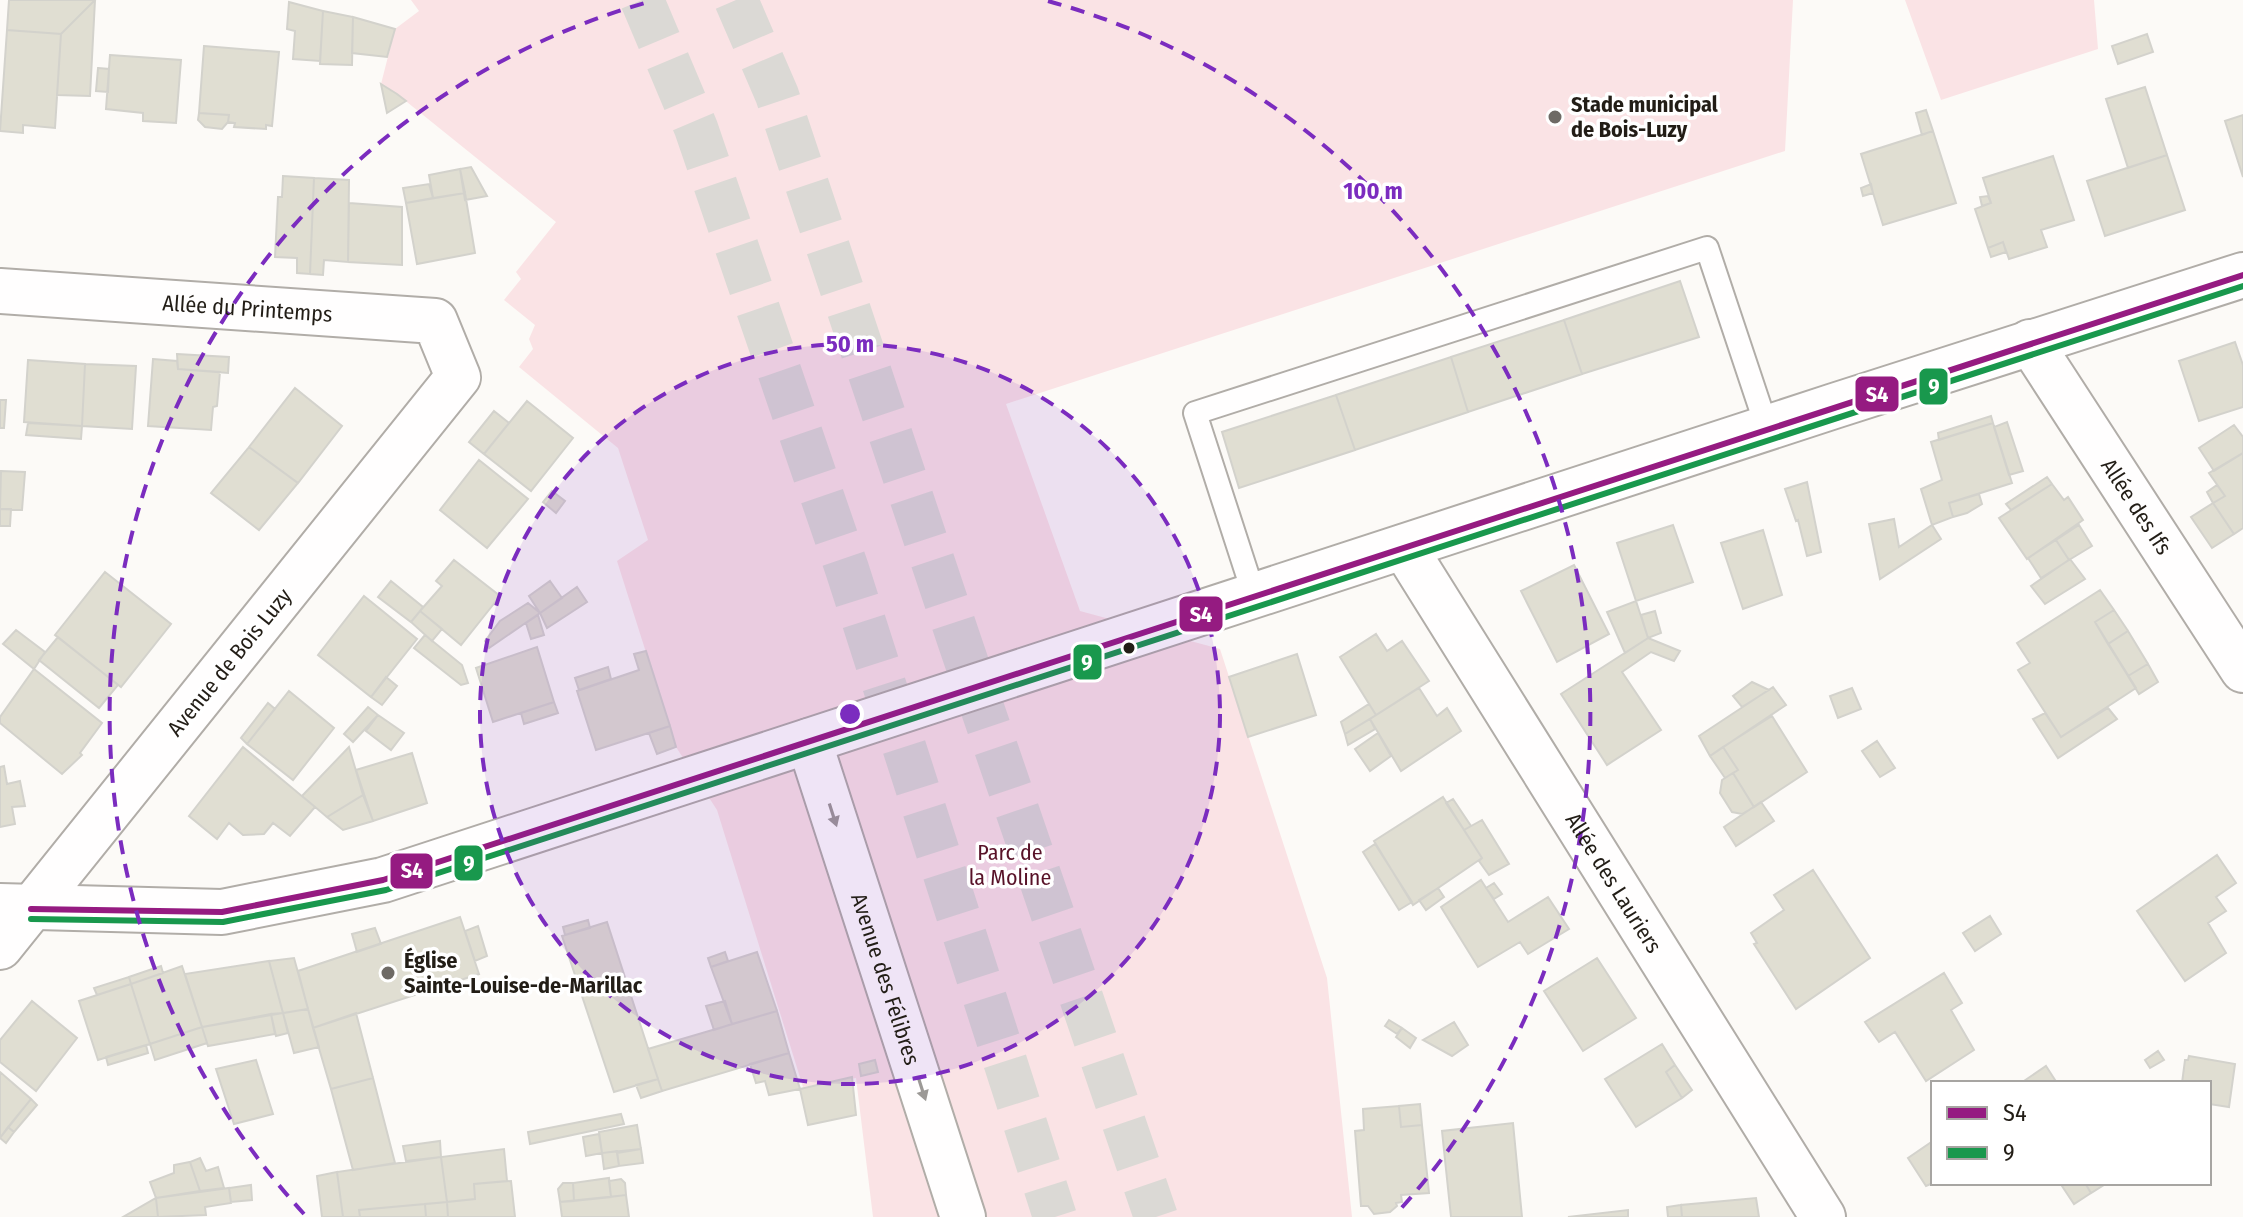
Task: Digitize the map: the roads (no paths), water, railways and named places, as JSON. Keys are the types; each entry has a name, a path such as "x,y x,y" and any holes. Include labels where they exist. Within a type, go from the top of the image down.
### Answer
{"street":[{"path":"15,907 222,912 383,880 2243,275"},
{"name":"Allée du Printemps","path":"0,291 435,321 458,377"},
{"name":"Allée des Ifs","path":"2030,342 2243,670"},
{"name":"Avenue de Bois Luzy","path":"0,947 15,907 458,377"},
{"name":"Allée des Lauriers","path":"1404,547 1823,1217"},
{"name":"Avenue des Félibres","path":"809,741 963,1217"}],"lane":[{"path":"1254,595 1195,413 1707,248 1767,428"}],"tunnel":[{"path":"642,0 696,128 847,569 1055,1217"},
{"path":"736,0 777,95 1156,1217"}],"place":[{"name":"Stade municipal de Bois-Luzy","path":"1555,117"},
{"name":"Église Sainte-Louise-de-Marillac","path":"388,973"}],"park label":[{"name":"Parc de la Moline","path":"1010,864"}]}
